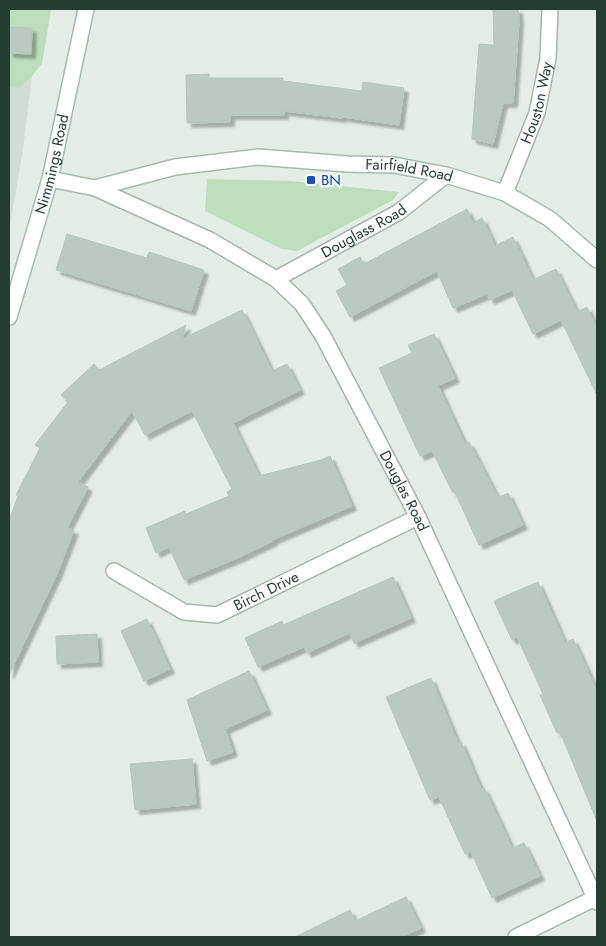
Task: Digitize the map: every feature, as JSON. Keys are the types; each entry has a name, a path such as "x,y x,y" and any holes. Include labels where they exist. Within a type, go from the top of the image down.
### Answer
{"street":[{"name":"Nimmings Road","path":"9,317 50,179 86,9"},
{"name":"Houston Way","path":"505,193 537,113 548,58 550,9"},
{"name":"Fairfield Road","path":"50,179 95,188 175,166 258,157 347,164 394,165 446,175 505,193 550,219 597,260"},
{"name":"Douglass Road","path":"276,278 398,212 446,175"},
{"name":"Douglas Road","path":"95,188 210,240 276,278 302,304 323,336 418,517 596,900"},
{"name":"Birch Drive","path":"114,571 184,612 217,615 418,517"},
{"path":"516,937 596,900"}],"shaded area":[{"path":"9,9 51,9 42,63 32,76 23,149 9,231"}],"green space":[{"path":"9,9 51,9 42,63 19,88 9,87"},
{"path":"207,179 291,181 399,192 393,200 297,251 282,249 205,211"}],"building":[{"path":"493,9 518,9 519,21 513,103 503,103 493,144 472,139 479,44 494,45"},
{"path":"9,27 32,28 31,54 9,53"},
{"path":"209,74 209,78 283,78 283,81 362,91 363,82 404,88 399,125 284,111 284,115 230,115 230,122 187,123 186,75"},
{"path":"467,209 473,223 482,218 495,246 513,237 533,280 556,269 577,312 587,307 597,329 597,395 561,320 533,334 512,290 490,300 487,294 453,308 437,271 350,317 336,291 347,285 338,269 360,257 364,264"},
{"path":"67,234 147,258 149,252 204,270 191,311 56,270"},
{"path":"242,310 272,371 287,364 300,390 233,423 259,476 330,456 352,506 272,540 240,557 184,580 169,547 156,553 146,528 185,511 186,514 229,496 227,492 232,489 192,411 145,435 132,411 78,482 88,487 67,528 74,530 57,574 9,675 9,521 18,496 16,495 40,448 35,445 68,402 61,395 94,364 99,370 186,325 182,339"},
{"path":"434,334 455,378 438,386 465,444 469,442 498,498 508,493 523,525 479,545 455,492 453,493 432,451 420,456 379,368 412,353 408,345"},
{"path":"393,577 411,618 354,643 349,633 307,653 304,647 258,667 245,638 282,621 283,625"},
{"path":"538,582 565,643 573,639 597,691 597,821 560,732 557,733 540,695 543,694 517,637 512,640 494,601"},
{"path":"147,619 170,669 144,681 121,631"},
{"path":"97,634 98,662 57,664 56,636"},
{"path":"249,671 267,710 225,729 233,752 207,761 187,700"},
{"path":"431,678 458,743 461,742 481,789 484,788 512,848 524,843 540,876 492,898 471,852 465,854 439,797 430,800 386,697"},
{"path":"192,759 196,804 135,810 130,764"},
{"path":"406,897 421,928 401,937 295,937 350,910 355,921"}],"place":[{"name":"BN","path":"311,180"}]}
